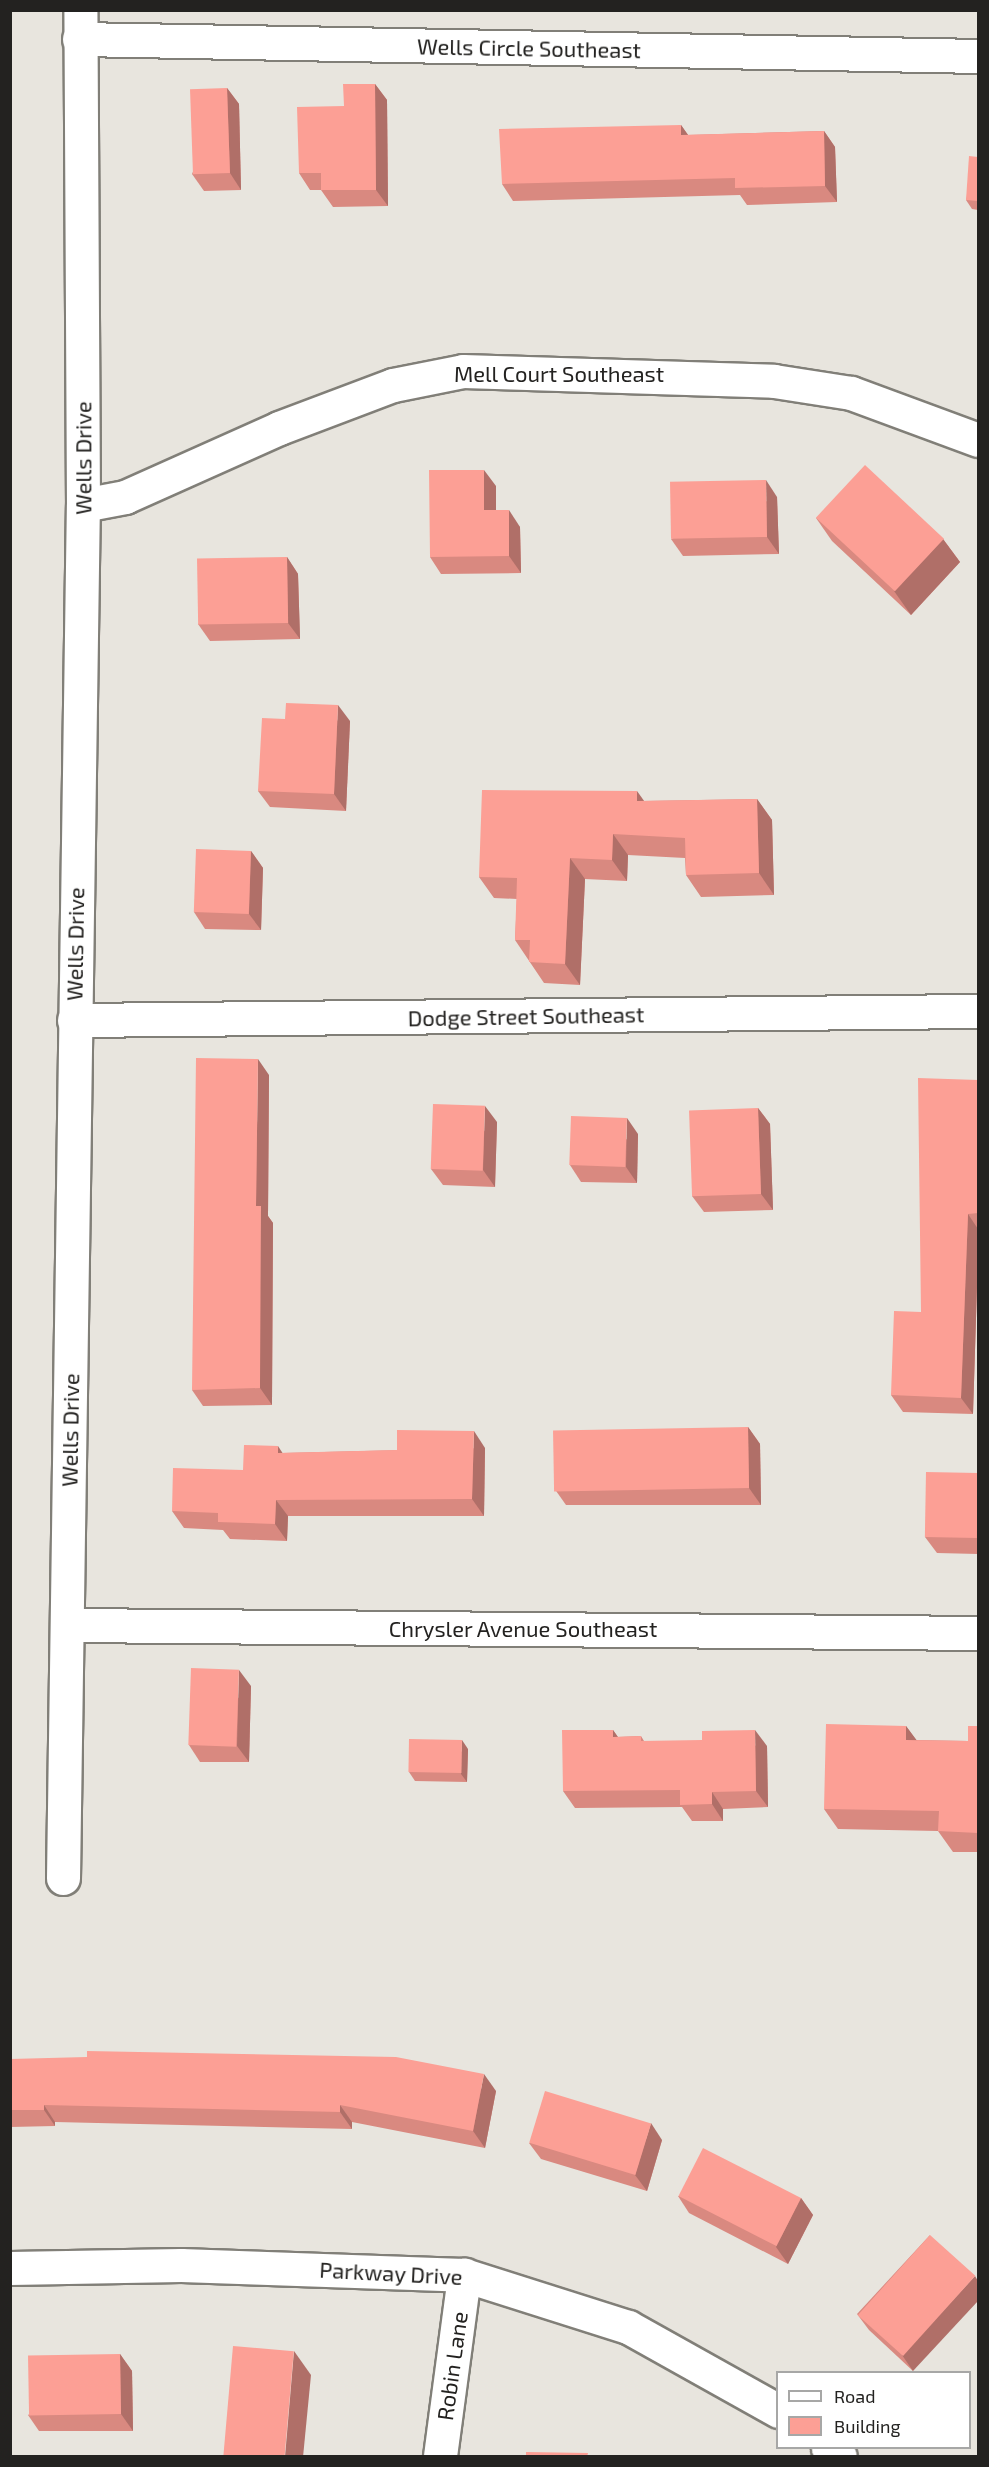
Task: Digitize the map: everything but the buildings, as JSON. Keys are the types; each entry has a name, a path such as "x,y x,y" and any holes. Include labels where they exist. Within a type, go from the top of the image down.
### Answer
{"street":[{"name":"Wells Circle Southeast","path":"80,25 978,56"},
{"name":"Wells Drive","path":"63,1878 83,505 80,25"},
{"name":"Mell Court Southeast","path":"83,505 125,497 279,428 393,385 463,371 774,381 851,393 978,440"},
{"name":"Dodge Street Southeast","path":"74,1020 978,1011"},
{"name":"Chrysler Avenue Southeast","path":"68,1625 978,1633"},
{"name":"Parkway Drive","path":"10,2268 181,2265 464,2275 628,2327 776,2410"},
{"name":"Robin Lane","path":"440,2457 464,2275"}]}
